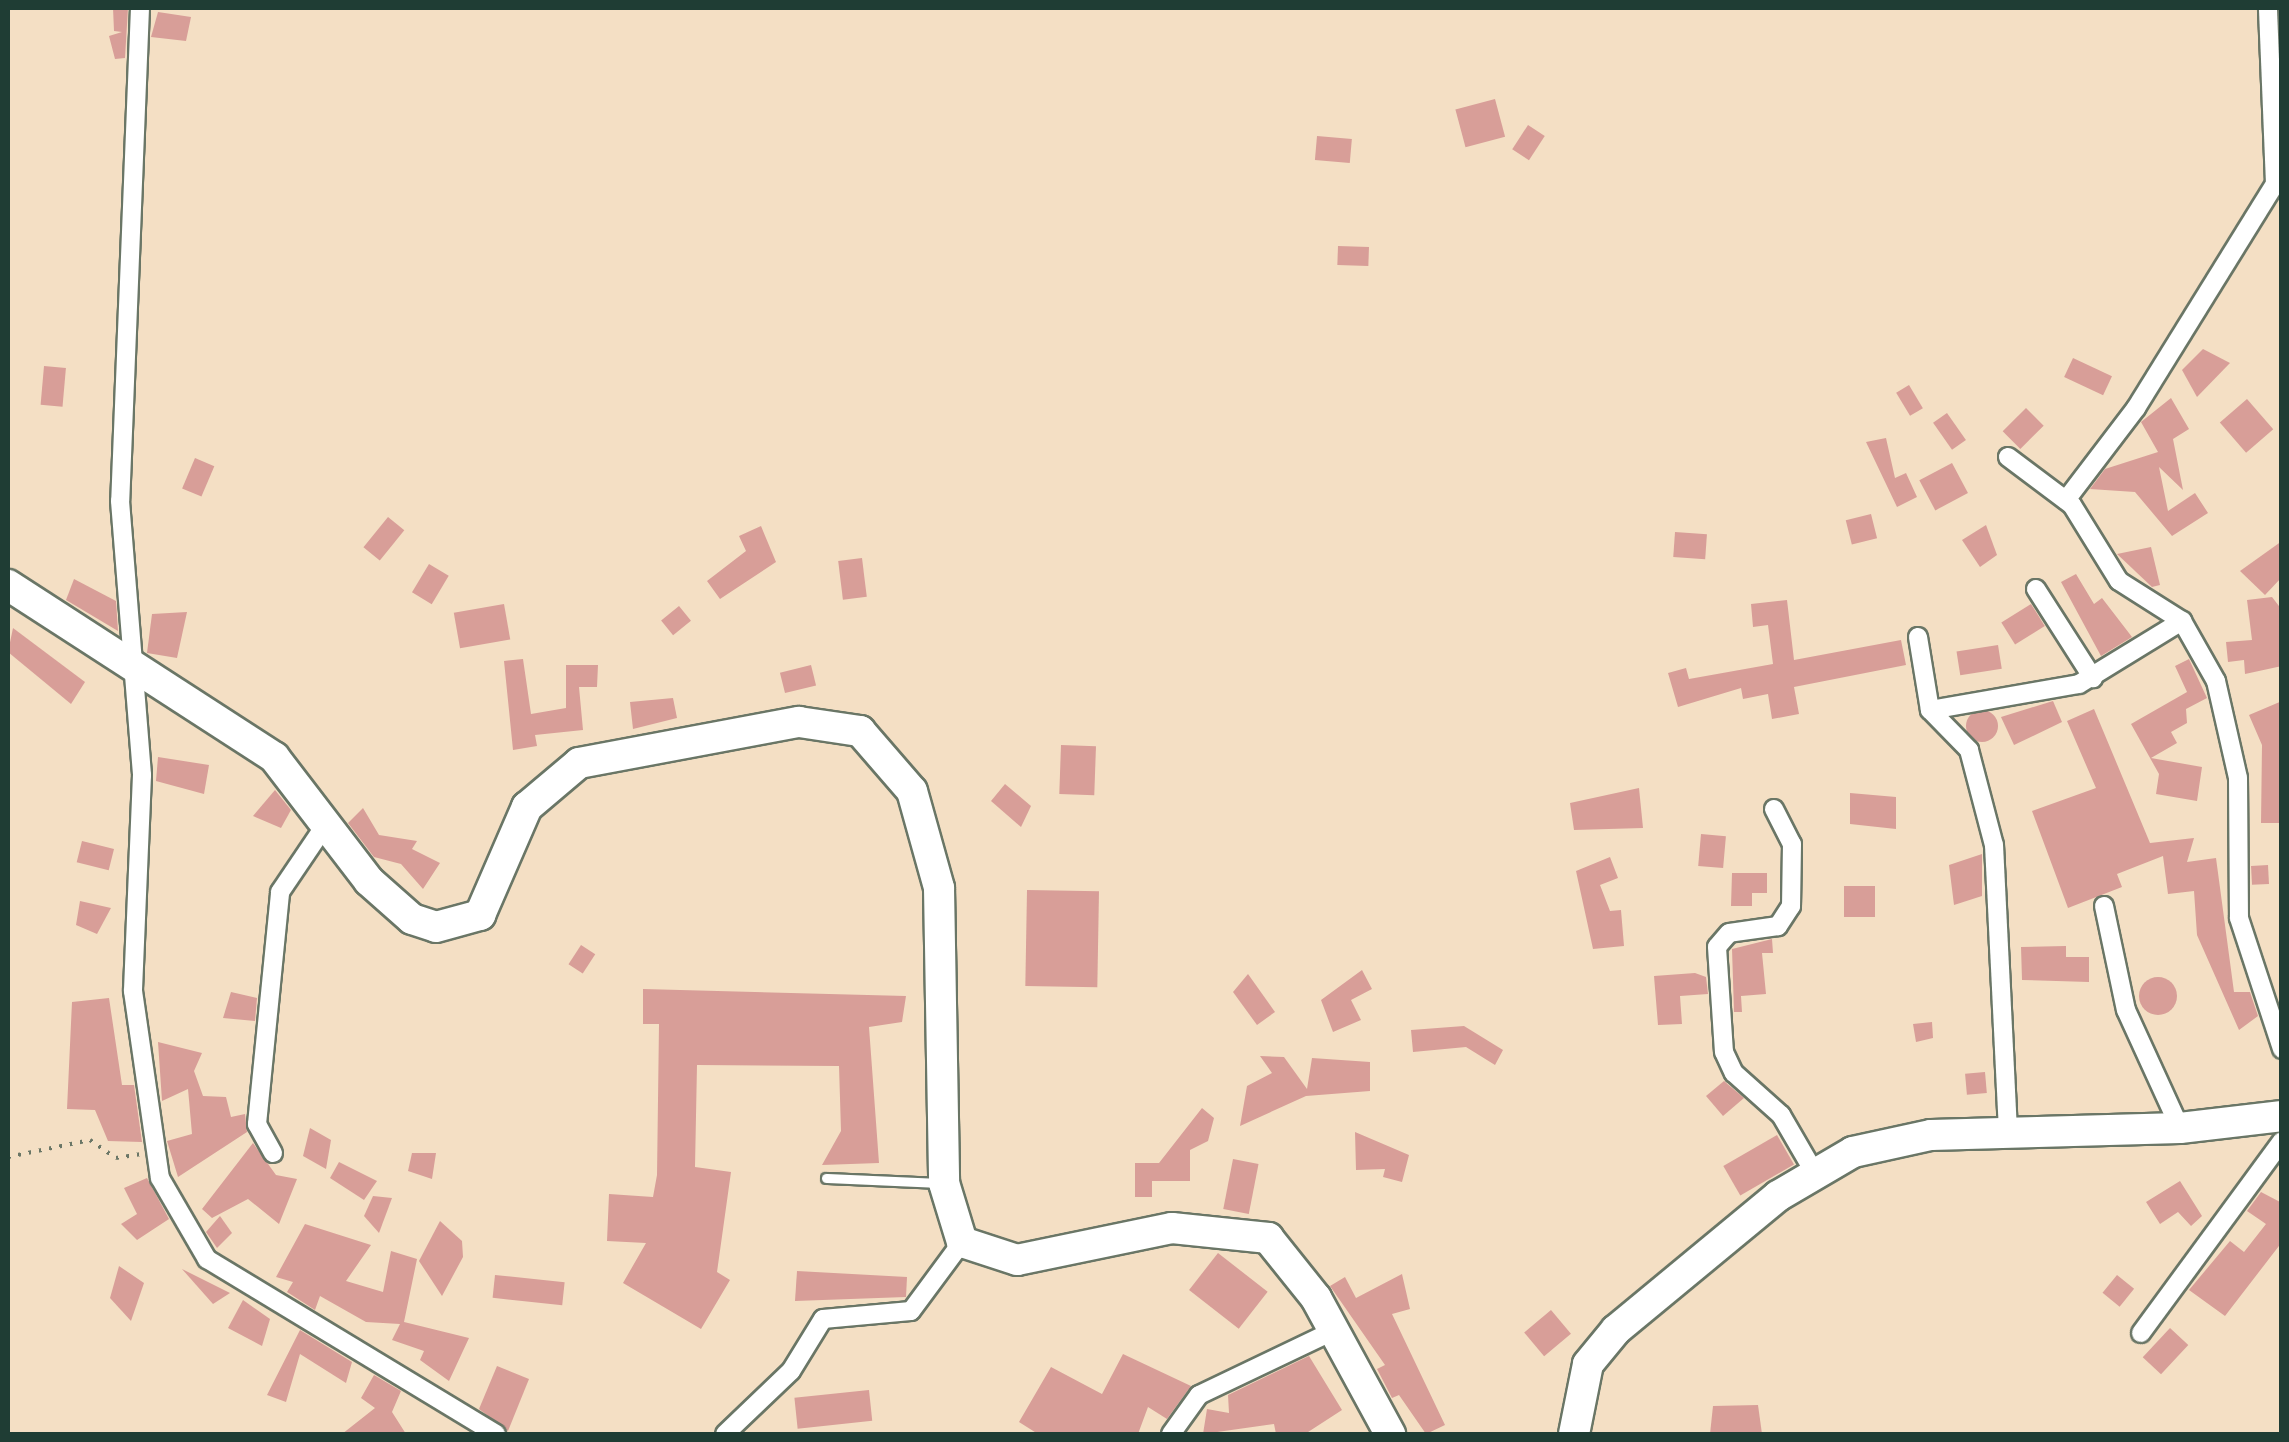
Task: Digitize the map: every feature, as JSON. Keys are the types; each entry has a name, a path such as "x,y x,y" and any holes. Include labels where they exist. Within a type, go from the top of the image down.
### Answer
{"highway":[{"path":"8,586 274,757 388,900 420,923 447,928 480,915 527,807 578,763 799,722 860,731 912,791 939,888 944,1183 962,1242 1017,1260 1134,1232 1256,1234 1286,1252 1335,1330 1390,1434"},
{"path":"1574,1434 1588,1364 1616,1330 1814,1172 1905,1139 2180,1128 2282,1116"}],"street":[{"path":"140,8 120,501 137,670 133,991 154,1150 184,1230 207,1258 496,1434"},
{"path":"2066,500 2136,408 2274,184 2268,8"},
{"path":"2008,457 2066,500 2119,582 2182,622 2216,681 2238,778 2239,918 2282,1049"},
{"path":"2036,589 2093,678"},
{"path":"1930,710 2093,678 2182,622"},
{"path":"1918,637 1930,710 1969,750 1994,845 2008,1132"},
{"path":"1774,809 1792,844 1791,906 1784,922 1730,933 1717,947 1724,1052 1734,1073 1782,1115 1814,1172"},
{"path":"273,1153 257,1124 280,892 326,824"},
{"path":"2104,906 2126,1010 2180,1128"},
{"path":"2141,1333 2282,1141"},
{"path":"725,1434 791,1371 823,1320 911,1311 962,1242"},
{"path":"1171,1434 1199,1395 1335,1330"}],"lane":[{"path":"826,1178 944,1183"}],"path":[{"path":"8,1157 90,1140 116,1158 154,1150"}],"building":[{"path":"113,8 128,8 125,58 115,59 109,36 122,32 114,31"},
{"path":"158,12 191,17 186,41 151,37"},
{"path":"1495,99 1505,137 1465,147 1455,110"},
{"path":"1528,125 1545,136 1529,160 1512,149"},
{"path":"1317,136 1352,139 1350,163 1315,160"},
{"path":"1338,246 1369,247 1368,266 1337,265"},
{"path":"2203,349 2230,363 2197,397 2182,370"},
{"path":"2073,358 2112,376 2103,395 2064,377"},
{"path":"44,366 66,368 63,407 41,405"},
{"path":"1909,385 1923,408 1910,416 1896,393"},
{"path":"2171,398 2189,429 2173,439 2183,490 2159,467 2168,511 2195,493 2208,513 2172,536 2135,492 2090,489 2105,469 2158,452 2141,422"},
{"path":"2247,399 2273,429 2246,453 2220,423"},
{"path":"2026,408 2044,426 2020,449 2003,431"},
{"path":"1947,413 1966,440 1952,450 1933,423"},
{"path":"1886,438 1895,478 1906,473 1917,497 1897,507 1866,442"},
{"path":"195,458 214,466 201,497 182,488"},
{"path":"1952,463 1968,493 1935,510 1919,480"},
{"path":"1871,514 1877,538 1852,545 1846,520"},
{"path":"388,517 404,530 380,561 363,547"},
{"path":"1986,525 1997,555 1980,567 1962,540"},
{"path":"761,526 776,562 720,599 707,581 746,551 739,536"},
{"path":"1675,532 1707,534 1705,559 1673,557"},
{"path":"2282,541 2282,577 2265,595 2240,571"},
{"path":"2151,547 2160,585 2152,587 2117,554"},
{"path":"862,558 867,597 843,600 838,561"},
{"path":"429,564 449,576 432,604 412,592"},
{"path":"2076,574 2094,604 2102,598 2132,637 2101,656 2061,582"},
{"path":"74,579 116,601 118,631 66,600"},
{"path":"2272,597 2282,610 2282,666 2245,674 2244,660 2228,662 2226,642 2252,640 2247,600"},
{"path":"1787,600 1794,660 1901,640 1906,665 1794,687 1799,714 1772,719 1768,694 1743,699 1741,688 1678,707 1668,673 1686,668 1689,679 1773,664 1768,625 1753,627 1751,604"},
{"path":"504,604 510,639 460,648 454,613"},
{"path":"2031,604 2045,626 2015,645 2001,623"},
{"path":"679,606 691,621 673,635 661,620"},
{"path":"187,612 177,658 147,653 152,614"},
{"path":"13,628 85,682 71,704 8,652"},
{"path":"1998,645 2002,669 1960,675 1957,652"},
{"path":"523,659 531,714 566,708 566,665 598,665 597,687 579,687 583,730 535,735 537,746 513,750 504,661"},
{"path":"2189,659 2207,698 2186,709 2187,723 2171,732 2177,743 2151,758 2202,767 2197,801 2156,794 2159,774 2131,724 2187,692 2175,666"},
{"path":"811,665 816,685 785,693 780,673"},
{"path":"673,698 677,718 633,729 630,702"},
{"path":"2053,701 2062,722 2014,745 2001,717"},
{"path":"2282,701 2282,823 2261,823 2262,745 2249,715"},
{"path":"2094,709 2150,843 2194,838 2187,862 2216,858 2234,992 2250,992 2258,1016 2239,1030 2197,935 2194,891 2168,894 2163,856 2117,874 2122,887 2068,908 2032,811 2096,788 2067,721"},
{"path":"1982,710 1993,715 1998,726 1993,737 1982,742 1971,737 1966,726 1971,715"},
{"path":"1061,745 1096,746 1094,795 1059,794"},
{"path":"158,757 209,765 204,794 156,781"},
{"path":"1005,784 1031,806 1021,827 991,801"},
{"path":"1639,788 1643,828 1574,830 1570,803"},
{"path":"275,790 291,810 281,828 253,816"},
{"path":"1850,793 1896,797 1896,829 1850,824"},
{"path":"363,808 379,835 417,841 412,849 440,863 423,889 401,864 374,857 348,823"},
{"path":"1701,834 1726,836 1723,868 1698,866"},
{"path":"82,841 114,849 109,870 77,862"},
{"path":"1982,854 1982,896 1954,905 1949,865"},
{"path":"1610,857 1618,878 1600,885 1610,911 1621,910 1624,946 1593,949 1576,871"},
{"path":"2268,865 2269,884 2252,885 2251,866"},
{"path":"1732,873 1767,873 1767,893 1752,893 1752,906 1731,906"},
{"path":"1844,886 1875,886 1875,917 1844,917"},
{"path":"1027,890 1099,891 1097,987 1025,986"},
{"path":"80,901 111,908 97,934 76,925"},
{"path":"1772,939 1773,953 1762,953 1766,994 1741,996 1742,1012 1734,1012 1732,949"},
{"path":"581,945 595,954 583,974 568,964"},
{"path":"2066,946 2066,957 2089,957 2089,982 2022,980 2021,947"},
{"path":"1362,970 1372,989 1351,1000 1361,1020 1333,1032 1321,1000"},
{"path":"1695,973 1706,977 1708,994 1680,996 1682,1024 1658,1025 1654,976"},
{"path":"1248,974 1275,1012 1257,1025 1233,992"},
{"path":"2158,977 2171,983 2177,996 2171,1009 2158,1015 2145,1009 2139,996 2145,983"},
{"path":"643,989 906,996 902,1022 869,1027 879,1163 822,1165 841,1131 839,1066 697,1065 695,1167 731,1172 717,1272 730,1280 701,1329 623,1283 646,1243 607,1241 609,1194 653,1197 657,1175 659,1024 643,1024"},
{"path":"231,992 257,998 255,1021 223,1018"},
{"path":"109,998 122,1085 134,1085 142,1142 108,1141 95,1110 67,1109 72,1002"},
{"path":"1932,1022 1933,1038 1916,1042 1913,1024"},
{"path":"1464,1026 1503,1050 1495,1065 1466,1047 1413,1052 1411,1030"},
{"path":"158,1042 202,1053 194,1071 203,1096 226,1097 231,1117 245,1114 247,1132 178,1177 167,1141 192,1134 188,1089 162,1101"},
{"path":"1260,1056 1284,1057 1307,1089 1312,1058 1370,1062 1370,1091 1306,1096 1240,1126 1247,1086 1272,1073"},
{"path":"1985,1072 1987,1093 1967,1095 1965,1074"},
{"path":"1724,1081 1744,1098 1723,1116 1706,1096"},
{"path":"1202,1108 1214,1118 1208,1141 1190,1150 1190,1181 1152,1181 1152,1197 1135,1197 1135,1163 1159,1163"},
{"path":"310,1128 331,1140 326,1169 303,1156"},
{"path":"1355,1132 1409,1155 1402,1182 1383,1177 1385,1169 1356,1170"},
{"path":"1777,1135 1794,1164 1740,1195 1723,1166"},
{"path":"253,1143 276,1175 297,1179 279,1224 248,1199 212,1218 202,1209"},
{"path":"412,1153 436,1153 432,1179 408,1171"},
{"path":"1233,1159 1259,1164 1249,1214 1223,1209"},
{"path":"339,1162 377,1181 364,1200 330,1178"},
{"path":"147,1178 169,1219 137,1240 121,1224 137,1214 124,1188"},
{"path":"2180,1181 2202,1216 2191,1226 2178,1212 2160,1224 2146,1202"},
{"path":"2261,1192 2282,1203 2282,1242 2225,1316 2189,1290 2230,1241 2244,1252 2266,1224 2247,1211"},
{"path":"373,1196 392,1198 379,1233 364,1216"},
{"path":"220,1216 232,1233 217,1248 206,1232"},
{"path":"440,1221 462,1241 463,1257 442,1296 419,1261"},
{"path":"305,1224 371,1245 346,1281 383,1292 391,1251 417,1259 404,1322 469,1338 449,1381 420,1360 424,1351 392,1340 400,1324 366,1322 320,1296 315,1310 287,1292 293,1282 276,1277"},
{"path":"1218,1253 1268,1292 1239,1329 1189,1290"},
{"path":"119,1266 144,1283 131,1321 110,1298"},
{"path":"182,1269 230,1293 213,1304"},
{"path":"797,1271 907,1277 906,1297 795,1301"},
{"path":"1402,1274 1410,1309 1392,1314 1445,1425 1426,1434 1399,1395 1392,1398 1377,1369 1385,1365 1330,1286 1345,1277 1356,1298"},
{"path":"495,1275 565,1282 562,1305 493,1298"},
{"path":"2117,1275 2134,1289 2120,1307 2103,1293"},
{"path":"243,1300 270,1319 262,1346 228,1328"},
{"path":"1551,1310 1571,1334 1544,1356 1524,1332"},
{"path":"2170,1328 2188,1345 2161,1374 2143,1357"},
{"path":"300,1330 352,1362 346,1383 300,1354 286,1402 267,1395"},
{"path":"1123,1354 1191,1386 1167,1419 1148,1407 1138,1434 1038,1434 1019,1422 1051,1367 1102,1394"},
{"path":"1309,1356 1342,1410 1305,1434 1276,1434 1274,1424 1203,1434 1207,1409 1229,1413 1228,1395"},
{"path":"497,1366 529,1379 508,1431 479,1409"},
{"path":"374,1375 401,1391 392,1412 406,1434 342,1434 375,1408 361,1398"},
{"path":"869,1390 872,1421 798,1429 794,1398"},
{"path":"1758,1405 1762,1434 1710,1434 1713,1406"}]}
